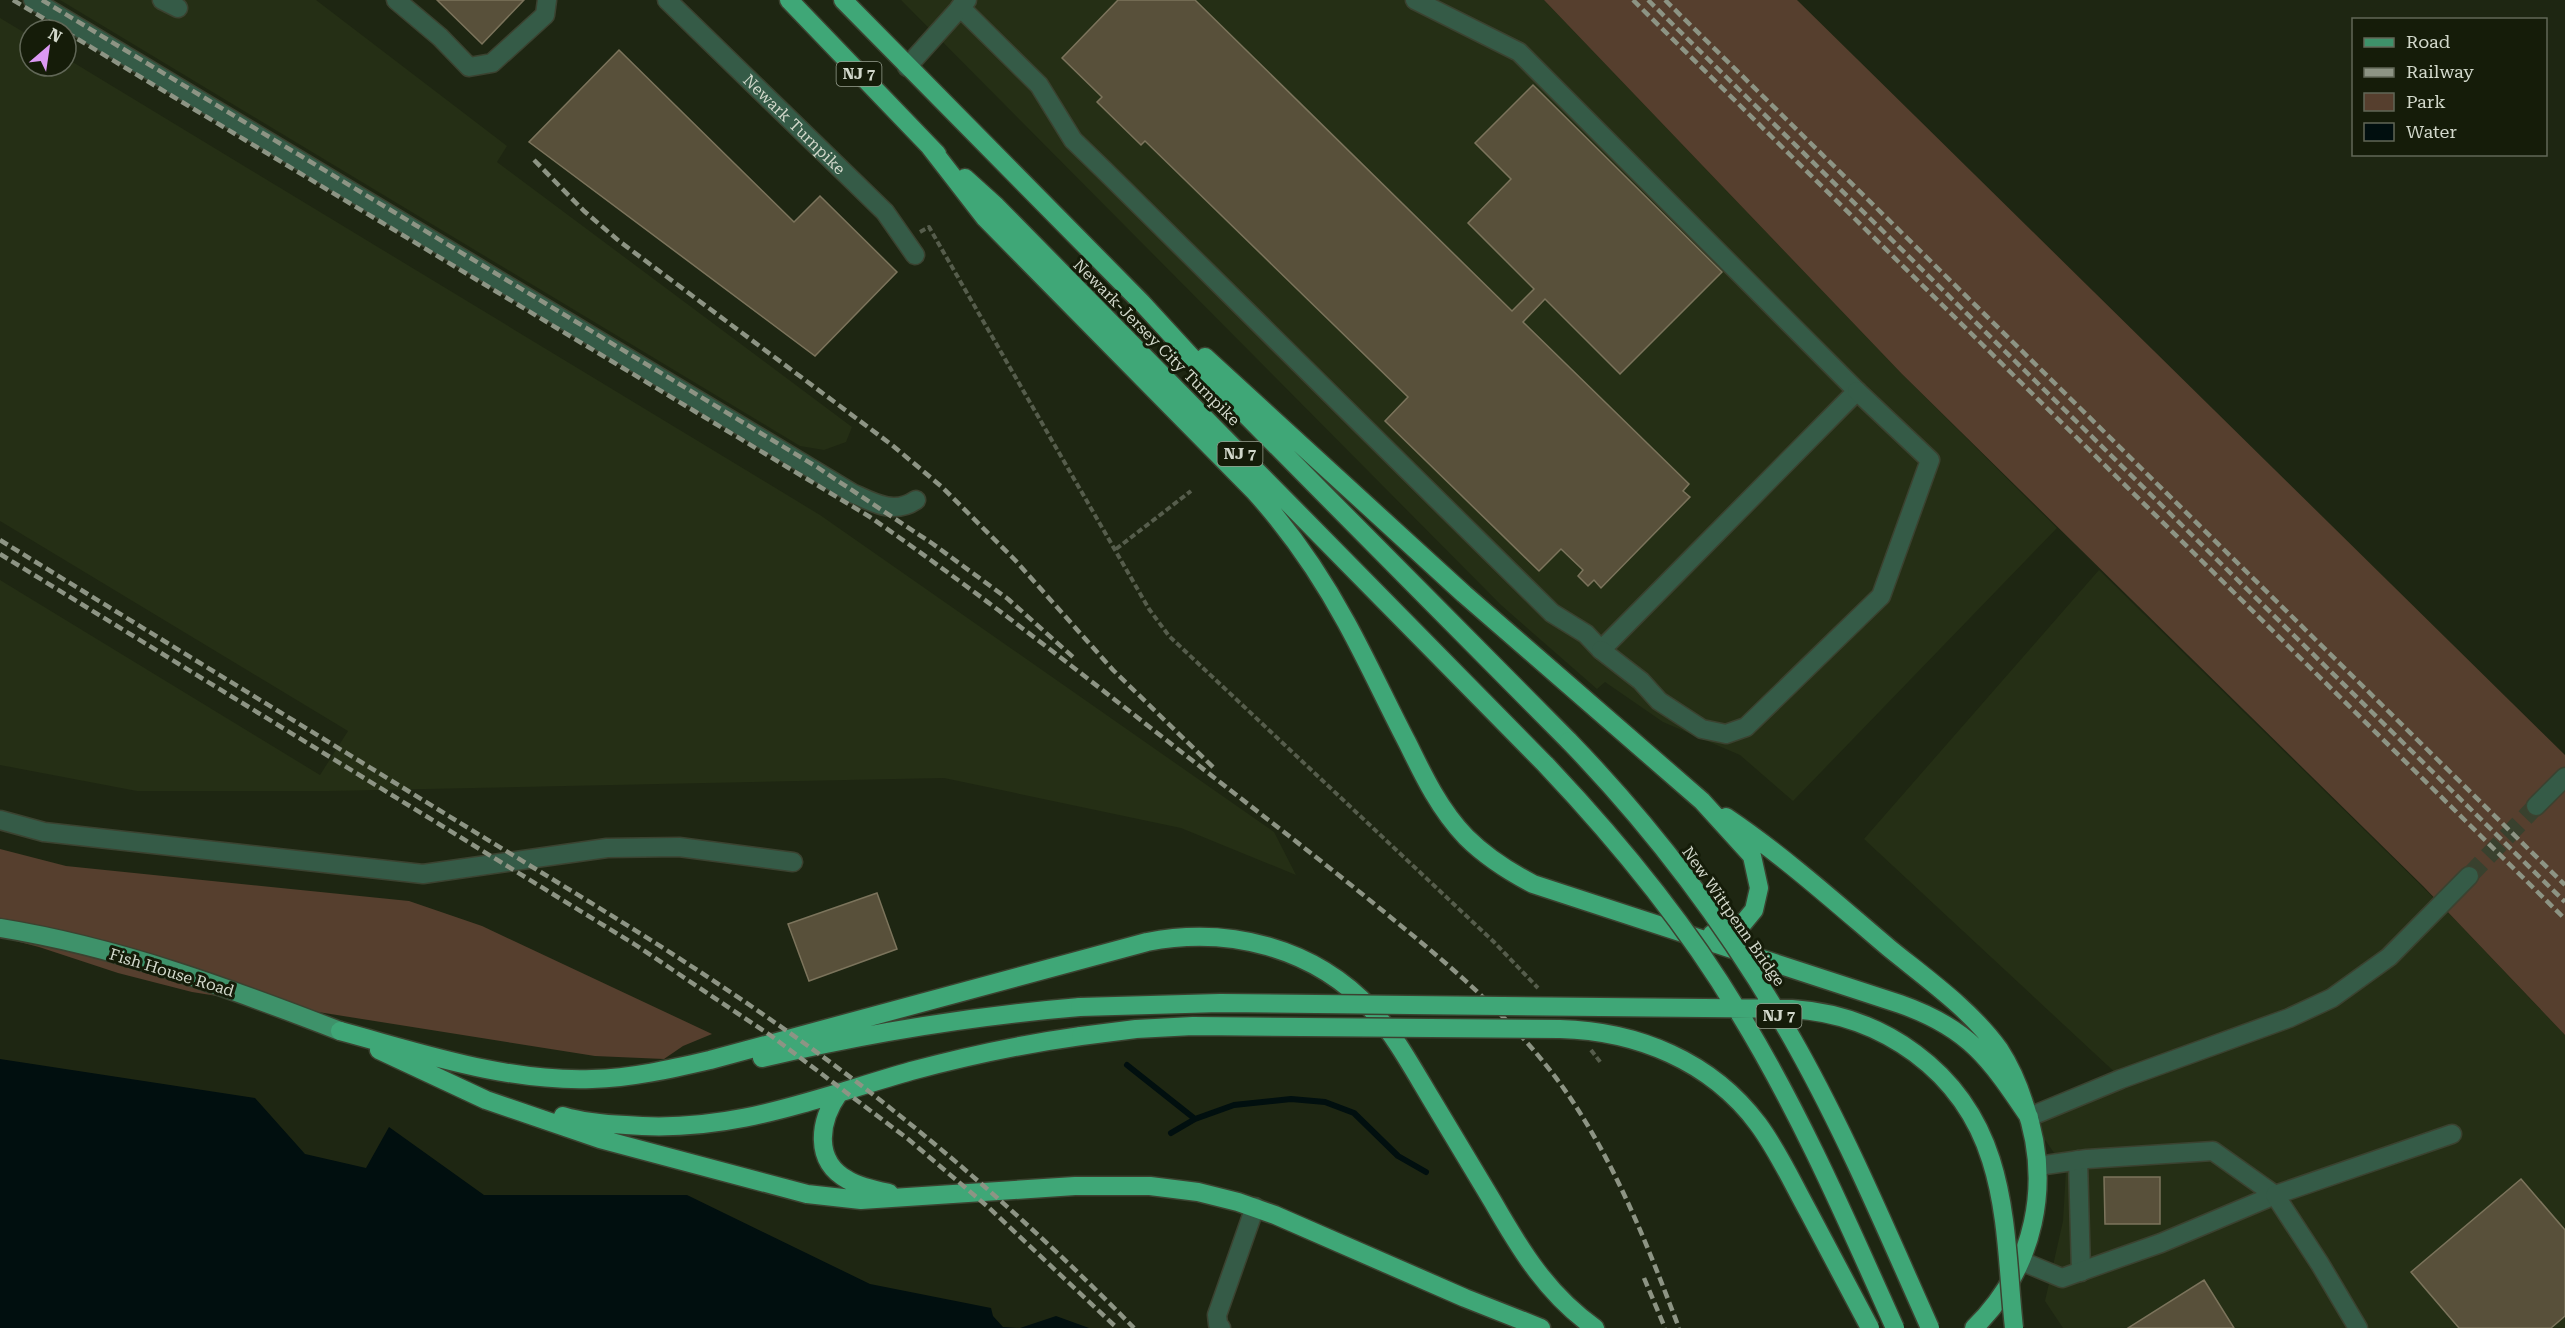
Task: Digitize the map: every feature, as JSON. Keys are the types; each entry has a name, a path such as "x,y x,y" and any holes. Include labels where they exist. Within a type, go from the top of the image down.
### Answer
{"highway":[{"name":"Newark-Jersey City Turnpike","path":"789,0 930,147 1004,214 1546,765 1588,809 1649,881 1695,945 1738,1011 1806,1134 1895,1328"},
{"name":"Newark-Jersey City Turnpike","path":"843,0 1142,303 1232,402 1569,741"},
{"path":"930,147 985,218 1255,492 1282,524 1323,583 1347,623 1430,787 1466,837 1504,868 1533,884 1900,1004 1942,1021 1967,1038 1986,1057 2029,1117"},
{"path":"1142,303 1244,390 1464,594 1702,801 1752,856 1760,888 1754,910 1740,927 1719,934 1648,921"},
{"name":"New Wittpenn Bridge","path":"1569,741 1634,813 1677,868 1723,930 1763,990 1799,1052 1850,1150 1930,1328"},
{"path":"1702,801 1764,843 1932,983 1974,1022 2006,1060 2029,1117 2038,1166 2039,1186 2034,1223 2021,1261 2005,1290 1974,1328"},
{"path":"659,1072 1147,942 1177,937 1209,936 1258,943 1291,954 1322,969 1372,1010 1402,1050 1527,1260 1557,1297 1595,1328"},
{"path":"340,1031 475,1066 525,1076 593,1079 659,1072 712,1070 823,1044 942,1022 1080,1007 1220,1003 1792,1009 1831,1014 1868,1025 1906,1045 1937,1070 1963,1102 1984,1139 1992,1160 2000,1199 2014,1328"},
{"path":"340,1031 502,1097 566,1117 601,1123 660,1127 719,1123 773,1113 990,1051 1136,1029 1193,1026 1599,1031 1653,1045 1687,1062 1711,1078 1734,1098 1757,1123 1784,1167 1870,1328"},
{"path":"340,1031 486,1100 600,1139 814,1195 861,1200 1076,1186 1150,1186 1219,1196 1255,1207 1465,1298 1541,1328"},
{"path":"839,1093 823,1124 822,1142 828,1160 834,1169 848,1180 902,1197"}],"main road":[{"name":"Fish House Road","path":"0,927 74,943 161,966 247,995 340,1031"}],"street":[{"path":"33,0 852,493 883,506 895,508 905,508 916,500"},
{"path":"396,0 440,37 469,67 492,63 545,15 547,0"},
{"name":"Newark Turnpike","path":"667,0 885,212 915,255"},
{"path":"907,67 964,3 1039,85 1073,140 1552,613 1586,634 1601,651 1641,681 1659,701 1702,729 1726,734 1746,727 1881,596 1930,460 1857,391 1519,52 1415,0"},
{"path":"1601,651 1857,391"},
{"path":"2536,806 2565,777"},
{"path":"0,820 44,832 423,874 607,848 679,847 793,862"},
{"path":"2029,1117 2121,1079 2289,1018 2332,998 2390,957 2469,876"},
{"path":"2021,1261 2062,1278 2161,1243 2276,1195 2452,1134"},
{"path":"2038,1166 2078,1160 2213,1151 2276,1195 2358,1328"},
{"path":"2078,1160 2081,1272"},
{"path":"1221,1328 1216,1315 1255,1207"}],"path":[{"path":"905,238 929,227 1149,609 1169,636 1494,942 1540,990"},
{"path":"1116,549 1191,490"},
{"path":"1586,1044 1601,1063"}],"shaded area":[{"path":"60,0 316,0 507,146 497,162 852,427 846,442 824,450 800,446"},
{"path":"901,0 1544,0 1902,374 2057,528 1793,801 1740,755 1663,722 1605,682 1597,689 1501,605"},
{"path":"0,18 18,29 18,78 78,78 78,65 820,515 1274,832 1296,875 1181,828 944,778 329,791 137,791 0,765 0,580 320,775 348,731 0,521"},
{"path":"2099,570 2441,905 2565,1035 2565,1328 2063,1328 2045,1301 2063,1221 2066,1170 2029,1117 2121,1078 1864,839"}],"green space":[{"path":"1544,0 1797,0 2565,755 2565,1035 2423,886 1902,374"},
{"path":"0,849 66,866 409,901 482,926 712,1034 683,1046 664,1059 595,1056 192,992 118,973 39,947 0,937"}],"water":[{"path":"0,1059 255,1098 305,1154 366,1168 389,1127 484,1195 687,1195 870,1284 991,1308 993,1316 1003,1327 1020,1328 0,1328"},
{"path":"1056,1316 1089,1328 1020,1328"}],"building":[{"path":"437,0 524,0 482,44"},
{"path":"1118,0 1195,0 1512,311 1534,289 1468,223 1511,179 1475,143 1533,85 1722,272 1620,374 1545,299 1523,322 1689,484 1683,491 1690,497 1601,588 1594,580 1588,586 1578,576 1583,570 1561,549 1539,571 1385,421 1408,397 1145,141 1141,145 1097,102 1102,97 1062,58"},
{"path":"619,50 794,222 820,196 897,272 815,356 529,142"},
{"path":"877,893 897,949 809,981 788,924"},
{"path":"2104,1177 2160,1177 2160,1224 2105,1224"},
{"path":"2521,1179 2565,1230 2565,1316 2551,1328 2459,1328 2411,1272"},
{"path":"2204,1280 2234,1328 2128,1328"}],"waterway":[{"path":"1127,1065 1195,1119"},
{"path":"1171,1133 1195,1119 1234,1105 1291,1099 1325,1102 1354,1113 1398,1156 1426,1172"}],"tunnel":[{"path":"2469,876 2536,806"}],"railway":[{"path":"13,0 43,18"},
{"path":"42,0 817,467 933,544 1008,599 1073,657"},
{"path":"1633,0 2565,919"},
{"path":"1648,0 2565,902"},
{"path":"1665,0 2565,885"},
{"path":"78,39 870,517 1056,654 1360,892 1444,962 1507,1020 1562,1086 1598,1143 1628,1203 1679,1328"},
{"path":"534,160 584,211 619,241 892,445 942,487 1015,560 1113,670 1214,768"},
{"path":"0,540 608,913 774,1022 916,1128 961,1166 1049,1245 1134,1328"},
{"path":"0,554 634,944 770,1035 908,1139 987,1206 1117,1328"},
{"path":"1644,1278 1665,1328"}]}
